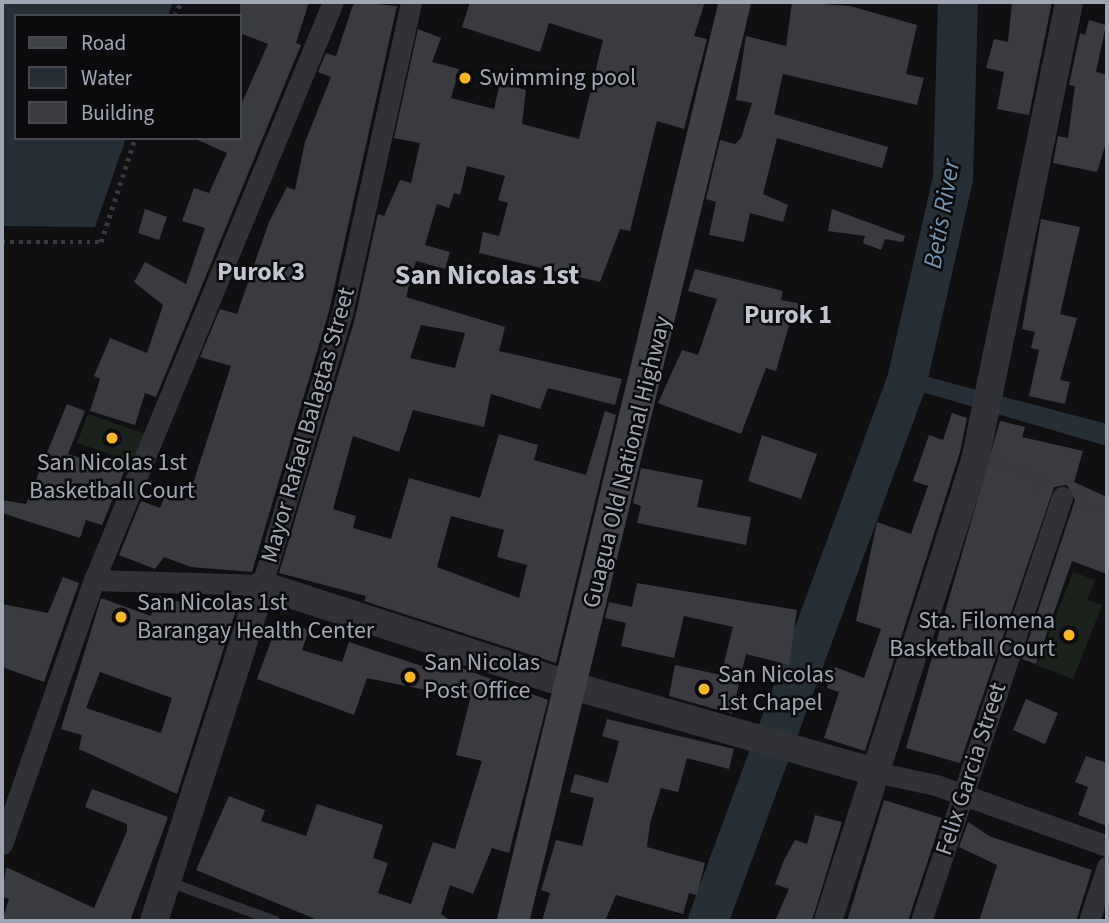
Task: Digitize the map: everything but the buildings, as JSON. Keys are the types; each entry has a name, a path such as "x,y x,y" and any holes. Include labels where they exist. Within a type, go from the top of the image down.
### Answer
{"main road":[{"name":"Guagua Old National Highway","path":"513,921 573,686 735,2"}],"street":[{"path":"2,844 94,580 333,2"},
{"name":"Mayor Rafael Balagtas Street","path":"154,921 169,882 262,585 341,314 411,2"},
{"path":"828,921 871,771 976,456 1069,2"},
{"name":"Felix Garcia Street","path":"921,921 1062,497"},
{"path":"94,580 262,585 573,686 962,796 1107,846"},
{"path":"1089,921 1107,867"}],"lane":[{"path":"169,882 275,921"}],"path":[{"path":"2,242 101,242 134,140"},
{"path":"976,456 1040,476 1037,486 1062,497"}],"shaded area":[{"name":"San Nicolas 1st Basketball Court","path":"88,414 146,434 136,463 77,443"},
{"name":"Sta. Filomena Basketball Court","path":"1073,572 1095,580 1087,600 1102,605 1073,679 1037,665"}],"water":[{"path":"2,2 173,2 169,14 14,14 14,140 125,140 95,227 2,226"},
{"path":"928,377 1107,424 1107,446 922,392 914,383"}],"waterway":[{"name":"Betis River","path":"708,921 907,381 953,179 958,2"}],"place":[{"name":"Swimming pool","path":"465,78"},
{"name":"San Nicolas 1st Basketball Court","path":"112,438"},
{"name":"San Nicolas 1st Barangay Health Center","path":"121,617"},
{"name":"Sta. Filomena Basketball Court","path":"1069,635"},
{"name":"San Nicolas Post Office","path":"410,677"},
{"name":"San Nicolas 1st Chapel","path":"704,689"}],"district":[{"name":"Purok 3","path":"261,272"},
{"name":"San Nicolas 1st","path":"487,275"},
{"name":"Purok 1","path":"788,315"}]}
